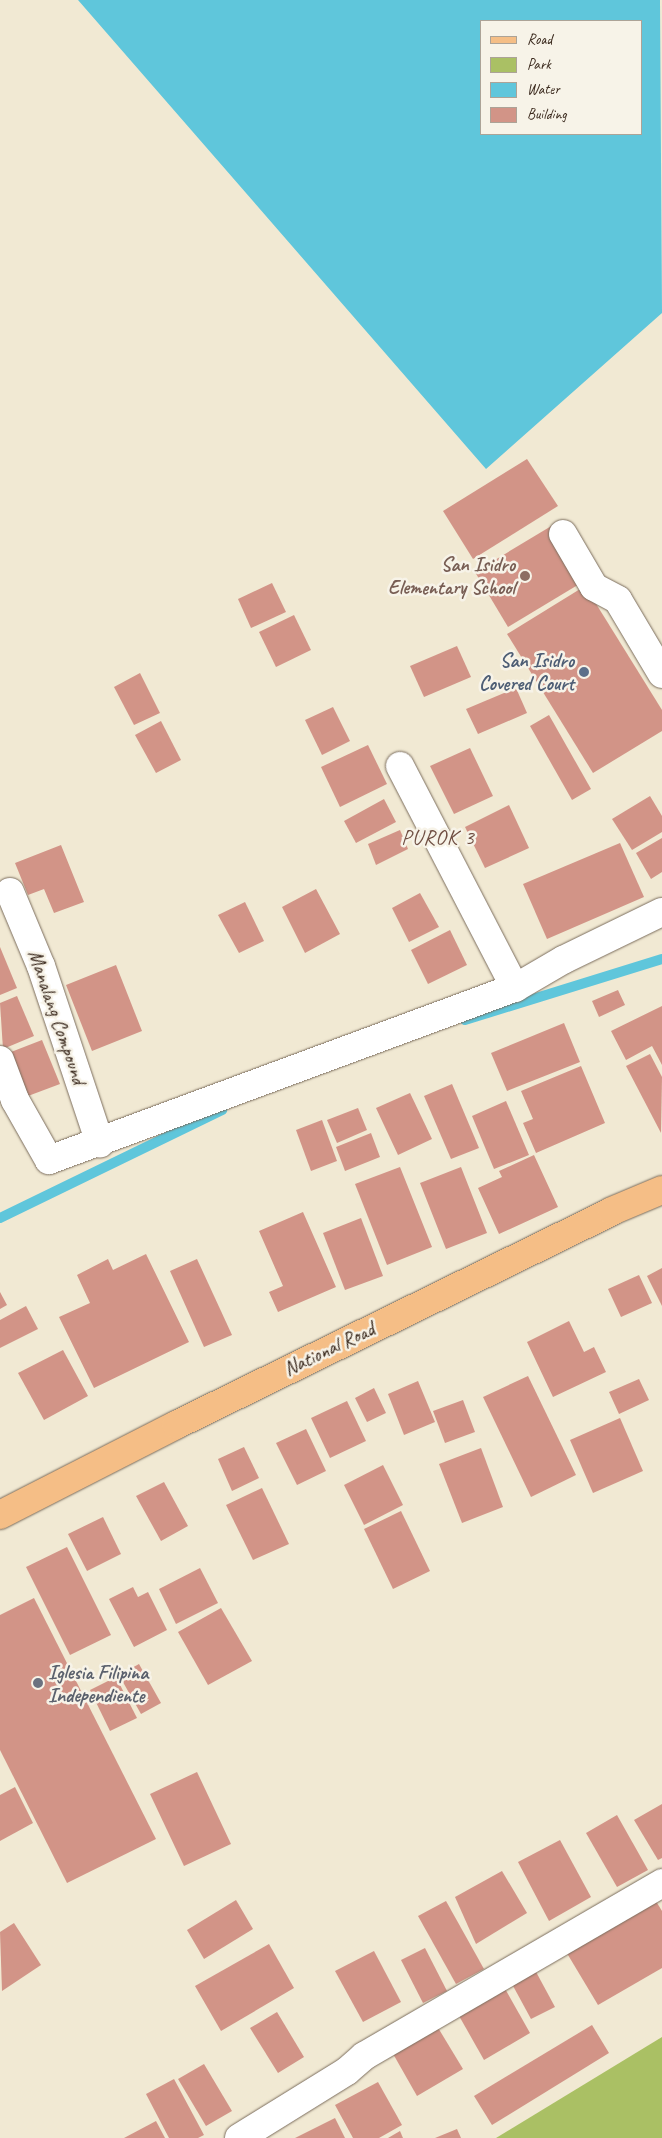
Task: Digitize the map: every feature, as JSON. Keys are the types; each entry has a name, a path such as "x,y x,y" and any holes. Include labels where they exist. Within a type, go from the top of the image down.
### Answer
{"main road":[{"name":"National Road","path":"0,1515 184,1421 612,1211 662,1190"}],"street":[{"path":"563,534 594,587 618,600 662,674"},
{"path":"400,766 515,988"},
{"name":"Manalang Compound","path":"10,892 41,966 100,1143"},
{"path":"0,1060 15,1100 49,1160 100,1143 515,988 563,960 662,912"},
{"path":"239,2138 347,2071 364,2056 662,1883"}],"green space":[{"path":"662,2037 662,2138 496,2138"}],"water":[{"path":"78,0 660,0 662,313 486,469"}],"building":[{"path":"527,459 558,506 473,559 443,511"},
{"name":"San Isidro Elementary School","path":"553,525 586,580 508,627 475,572"},
{"path":"272,583 286,612 251,628 238,599"},
{"name":"San Isidro Covered Court","path":"585,586 662,710 662,731 593,773 507,634"},
{"path":"294,615 311,650 276,667 259,632"},
{"path":"457,646 471,677 424,697 410,666"},
{"path":"140,673 160,713 134,725 114,687"},
{"path":"516,688 527,713 478,734 466,709"},
{"path":"333,707 350,741 322,755 305,720"},
{"path":"549,715 591,789 572,800 530,726"},
{"path":"161,721 181,760 156,773 135,735"},
{"path":"368,745 387,784 340,807 321,767"},
{"path":"470,748 493,796 454,814 430,766"},
{"path":"650,796 662,816 662,832 632,850 612,819"},
{"path":"384,799 396,822 356,843 344,821"},
{"path":"509,805 529,848 485,868 465,827"},
{"path":"400,830 408,849 376,865 368,844"},
{"path":"662,838 662,872 651,879 636,853"},
{"path":"620,843 644,897 547,939 523,884"},
{"path":"61,845 84,902 54,913 44,889 28,895 15,863"},
{"path":"316,889 340,934 305,953 282,907"},
{"path":"420,893 439,927 409,942 392,908"},
{"path":"245,902 264,941 239,953 218,915"},
{"path":"450,930 467,965 428,984 411,950"},
{"path":"0,947 17,988 0,995"},
{"path":"116,965 142,1031 92,1051 66,985"},
{"path":"618,990 625,1005 599,1017 592,1001"},
{"path":"17,996 34,1036 3,1049 0,1003"},
{"path":"662,1006 662,1065 652,1046 626,1060 611,1031"},
{"path":"564,1023 580,1062 507,1091 491,1053"},
{"path":"42,1040 60,1084 28,1096 11,1052"},
{"path":"650,1054 662,1077 661,1133 626,1066"},
{"path":"581,1066 605,1123 536,1153 523,1123 533,1119 521,1091"},
{"path":"452,1084 479,1148 451,1159 424,1096"},
{"path":"410,1093 432,1139 398,1155 376,1108"},
{"path":"506,1101 529,1155 494,1169 472,1116"},
{"path":"358,1108 367,1130 337,1143 327,1120"},
{"path":"322,1120 337,1161 311,1171 296,1130"},
{"path":"371,1133 380,1157 345,1171 336,1147"},
{"path":"534,1155 558,1207 499,1234 478,1188 502,1177 499,1171"},
{"path":"400,1167 432,1247 387,1265 355,1184"},
{"path":"461,1167 487,1233 446,1249 420,1183"},
{"path":"303,1212 336,1287 278,1312 269,1292 283,1286 259,1231"},
{"path":"361,1218 383,1276 345,1290 323,1233"},
{"path":"146,1254 189,1342 94,1388 59,1317 90,1303 77,1275 108,1259 113,1270"},
{"path":"197,1259 232,1335 204,1347 170,1271"},
{"path":"662,1268 662,1306 647,1276"},
{"path":"639,1275 652,1303 621,1317 608,1289"},
{"path":"0,1292 7,1305 0,1309"},
{"path":"26,1306 38,1329 0,1348 0,1320"},
{"path":"569,1321 584,1352 594,1347 606,1372 553,1397 527,1342"},
{"path":"63,1350 88,1396 44,1420 18,1373"},
{"path":"528,1376 576,1475 531,1497 483,1397"},
{"path":"639,1379 649,1400 619,1414 609,1392"},
{"path":"418,1381 435,1422 404,1435 388,1394"},
{"path":"374,1388 386,1413 367,1422 355,1398"},
{"path":"463,1400 475,1432 445,1443 433,1411"},
{"path":"347,1401 366,1441 330,1458 311,1418"},
{"path":"620,1418 643,1471 593,1493 570,1440"},
{"path":"306,1429 326,1471 297,1485 276,1443"},
{"path":"244,1447 259,1478 232,1491 218,1459"},
{"path":"481,1448 503,1507 462,1523 439,1464"},
{"path":"383,1465 403,1505 364,1525 344,1485"},
{"path":"164,1482 188,1526 161,1541 136,1496"},
{"path":"262,1488 289,1544 253,1560 226,1505"},
{"path":"401,1511 430,1571 393,1589 364,1529"},
{"path":"103,1517 121,1554 87,1571 68,1534"},
{"path":"67,1547 111,1635 70,1655 26,1567"},
{"path":"200,1568 218,1603 176,1624 159,1589"},
{"path":"133,1587 138,1597 148,1592 167,1630 134,1647 109,1599"},
{"name":"Iglesia Filipina Independiente","path":"34,1598 156,1839 67,1883 0,1750 0,1615"},
{"path":"221,1608 252,1661 208,1685 178,1632"},
{"path":"139,1664 161,1703 141,1714 119,1675"},
{"path":"116,1677 137,1718 110,1731 90,1690"},
{"path":"197,1772 231,1844 184,1866 150,1794"},
{"path":"15,1787 33,1823 0,1841 0,1795"},
{"path":"662,1804 662,1858 658,1860 634,1820"},
{"path":"617,1815 648,1870 617,1887 586,1833"},
{"path":"560,1840 591,1897 549,1921 518,1862"},
{"path":"502,1871 527,1913 476,1944 455,1897"},
{"path":"654,1898 662,1911 662,1968 598,2005 565,1950"},
{"path":"236,1900 253,1929 204,1959 187,1930"},
{"path":"446,1901 484,1969 456,1984 418,1916"},
{"path":"14,1923 41,1965 2,1991 0,1932"},
{"path":"269,1944 294,1988 221,2031 195,1986"},
{"path":"425,1948 447,1991 423,2003 401,1960"},
{"path":"374,1951 401,2002 363,2022 335,1971"},
{"path":"535,1970 555,2007 531,2019 512,1984"},
{"path":"504,1987 530,2033 484,2060 458,2014"},
{"path":"277,2012 304,2057 278,2073 250,2028"},
{"path":"592,2025 609,2053 492,2125 474,2096"},
{"path":"437,2026 463,2069 417,2096 392,2052"},
{"path":"204,2064 232,2111 206,2126 178,2079"},
{"path":"174,2079 204,2135 198,2138 169,2138 146,2094"},
{"path":"378,2082 402,2125 379,2138 353,2138 335,2105"},
{"path":"335,2118 345,2138 295,2138"},
{"path":"156,2121 165,2138 124,2138"},
{"path":"457,2129 461,2138 435,2138"},
{"path":"400,2131 403,2138 388,2138"}],"waterway":[{"path":"465,1020 662,959"},
{"path":"0,1218 222,1110"}],"place":[{"name":"San Isidro Elementary School","path":"525,576"},
{"name":"San Isidro Covered Court","path":"584,672"},
{"name":"Iglesia Filipina Independiente","path":"38,1683"}],"district":[{"name":"PUROK 3","path":"438,837"}]}
